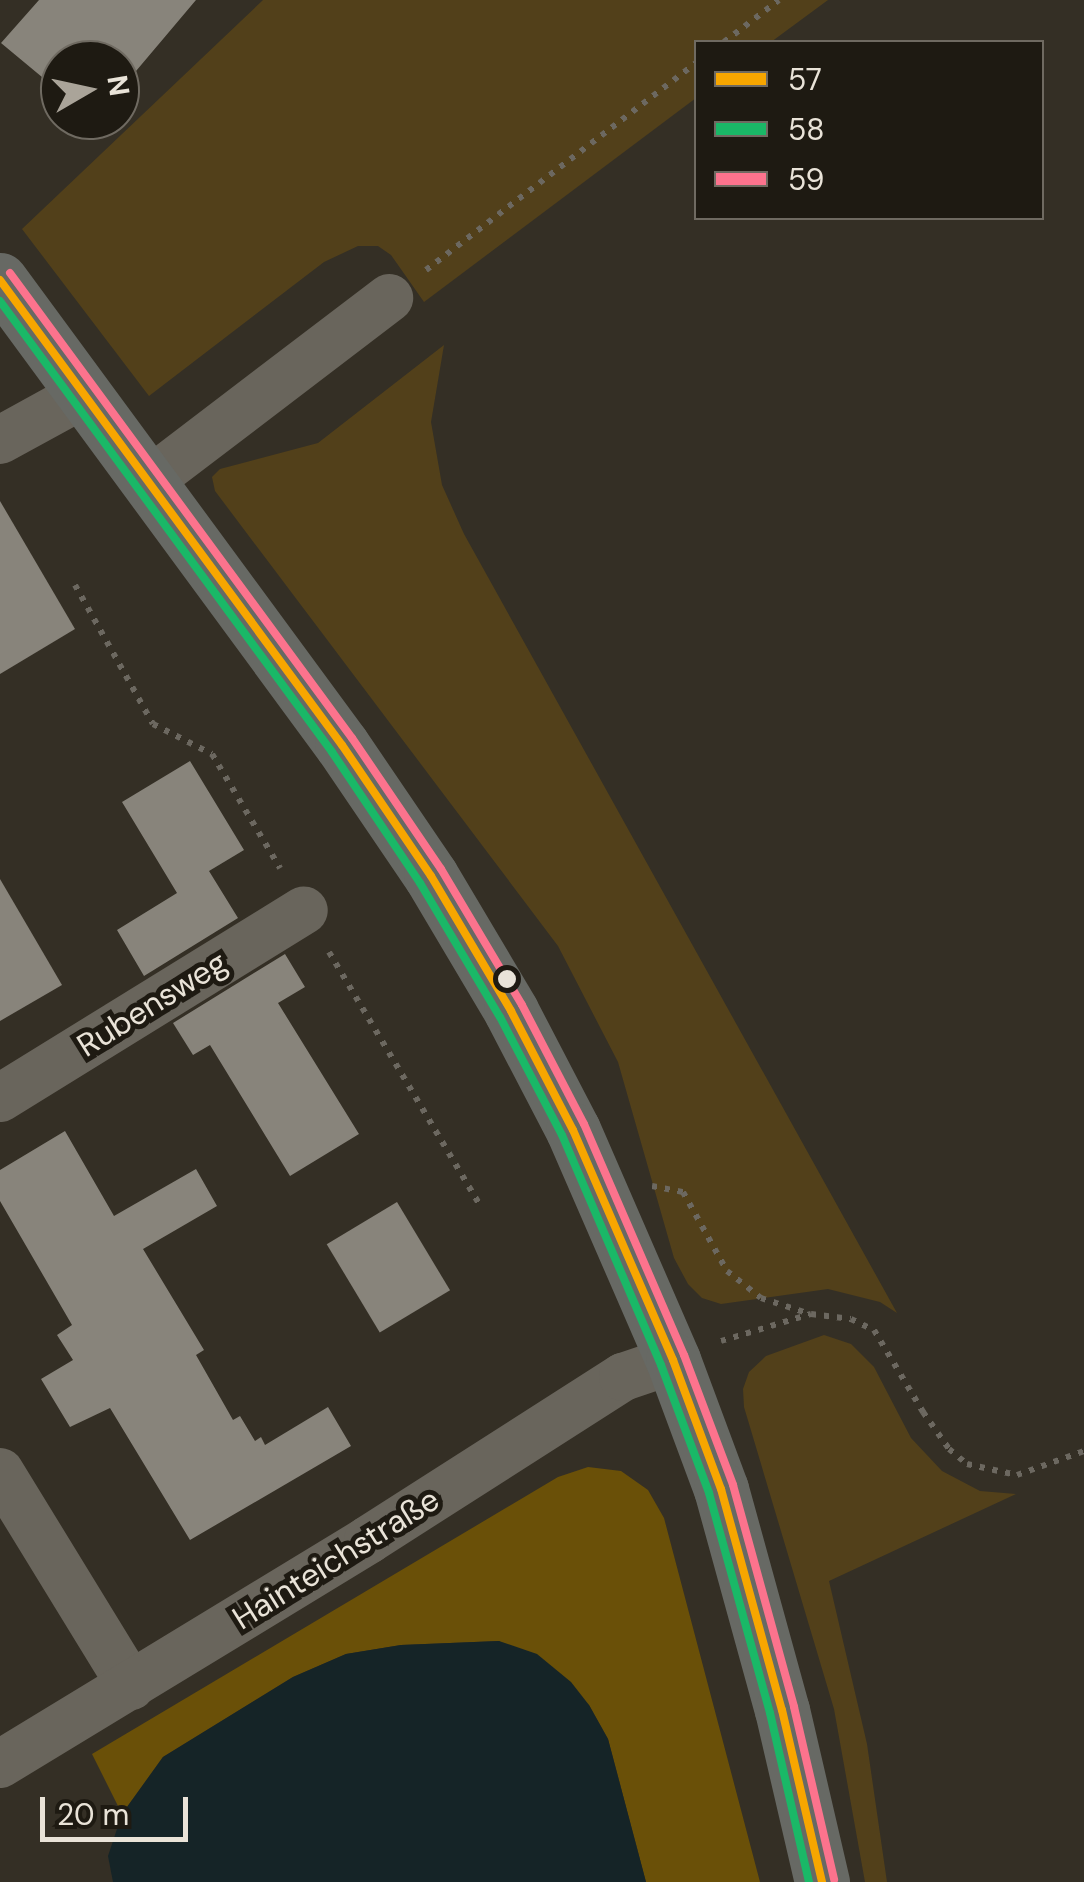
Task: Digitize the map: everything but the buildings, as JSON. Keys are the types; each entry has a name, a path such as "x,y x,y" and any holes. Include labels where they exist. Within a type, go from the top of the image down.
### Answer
{"main road":[{"path":"0,280 279,654 431,876 511,1011 573,1130 673,1360 721,1489 755,1604 822,1882"}],"street":[{"path":"149,481 390,298"},
{"path":"0,440 84,394"},
{"name":"Rubensweg","path":"0,1098 304,910"},
{"name":"Hainteichstraße","path":"0,1764 623,1377 673,1360"},
{"path":"0,1472 131,1686"}],"path":[{"path":"727,40 779,0"},
{"path":"390,298 694,65"},
{"path":"638,1189 660,1184 683,1192 727,1271 760,1298 811,1314"},
{"path":"673,1360 777,1322 831,1313 874,1330 923,1412 950,1449 967,1464 1017,1476 1084,1451"}],"shaded area":[{"path":"263,0 828,0 774,40 694,40 694,100 424,302 391,255 378,246 358,246 324,262 149,396 22,229 116,140 140,140 140,117"},
{"path":"444,345 431,422 442,485 464,534 897,1313 880,1302 828,1289 721,1304 702,1298 688,1284 674,1258 618,1062 558,946 215,491 212,477 220,469 318,443"},
{"path":"824,1335 851,1344 874,1367 911,1438 942,1471 980,1491 1016,1494 829,1581 867,1744 887,1882 865,1882 834,1709 744,1407 743,1389 749,1372 766,1356"},
{"path":"588,1467 621,1471 648,1490 664,1518 760,1882 646,1882 608,1739 589,1705 499,1641 401,1645 346,1654 293,1677 163,1757 122,1814 92,1754 558,1477"},
{"path":"499,1641 537,1654 571,1682 589,1705 608,1739 646,1882 113,1882 108,1856 122,1814 163,1757 293,1677 346,1654 401,1645"}],"transit line":[{"name":"59","path":"10,273 352,738 441,869 522,1005 584,1124 684,1355 733,1485 794,1707 834,1879"},
{"name":"57","path":"0,280 342,745 431,876 511,1011 573,1130 673,1360 721,1489 782,1710 822,1882"},
{"name":"58","path":"0,301 332,752 420,883 500,1017 562,1135 661,1365 709,1493 770,1713 809,1882"}]}
